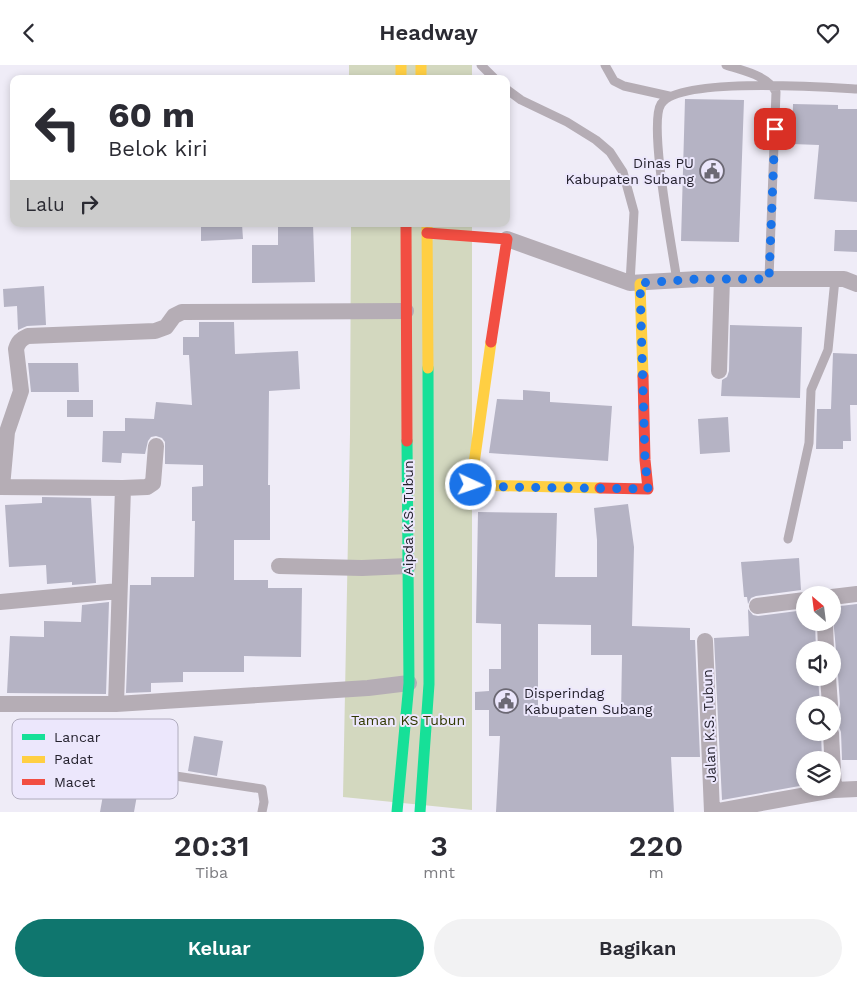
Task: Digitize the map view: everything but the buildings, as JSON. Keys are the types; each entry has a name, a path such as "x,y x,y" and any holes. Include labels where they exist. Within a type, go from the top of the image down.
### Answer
{"street":[{"name":"Aipda K.S. Tubun","path":"397,812 409,683 406,227"},
{"path":"427,228 507,239 635,283 722,279 844,279 857,284"},
{"name":"Aipda K.S. Tubun","path":"420,812 429,684 427,228"},
{"path":"507,239 471,485 648,489 635,283"},
{"path":"719,371 722,279"},
{"path":"156,446 153,483 147,487 1,487 7,432 22,385 16,349 18,343 22,338 28,336 155,331 166,327 174,316 182,313 406,311"},
{"path":"116,704 118,591 123,488"},
{"path":"279,566 362,569 408,566"},
{"path":"0,603 118,591"},
{"path":"841,596 857,594"},
{"path":"757,606 796,601"},
{"name":"Jalan K.S. Tubun","path":"705,641 712,812"},
{"path":"0,704 116,704 368,688 409,683"},
{"path":"841,790 857,789"},
{"path":"712,812 801,796"}],"lane":[{"path":"481,65 491,75"},
{"path":"605,65 614,81 624,86 669,97"},
{"path":"726,65 766,80 772,84 776,92 769,279"},
{"path":"677,281 658,156 657,117 660,105 669,97 685,90 772,84 857,89"},
{"path":"510,92 567,122 596,140 610,152 623,172 634,212 635,283"},
{"path":"788,539 809,443 811,390 828,350 835,279"},
{"path":"178,776 262,789 264,802 262,812"}],"green space":[{"path":"349,65 472,65 472,75 349,75"},
{"name":"Taman KS Tubun","path":"351,227 472,227 472,810 343,797 350,434"}],"traffic: fast":[{"path":"420,812 429,684 428,368"},
{"path":"397,812 409,683 407,441"}],"traffic: slow":[{"path":"401,65 401,75"},
{"path":"421,65 421,75"},
{"path":"427,227 428,368"},
{"path":"640,284 643,376"},
{"path":"491,342 471,485 600,488"}],"traffic: jam":[{"path":"406,227 407,441"},
{"path":"427,233 507,239 491,342"},
{"path":"600,488 648,489 645,460 643,376"}],"place":[{"name":"Dinas PU Kabupaten Subang","path":"712,171"},
{"name":"Disperindag Kabupaten Subang","path":"506,701"}],"route":[{"path":"471,485 648,489 645,460 640,283 698,279 769,279 775,129"}]}
